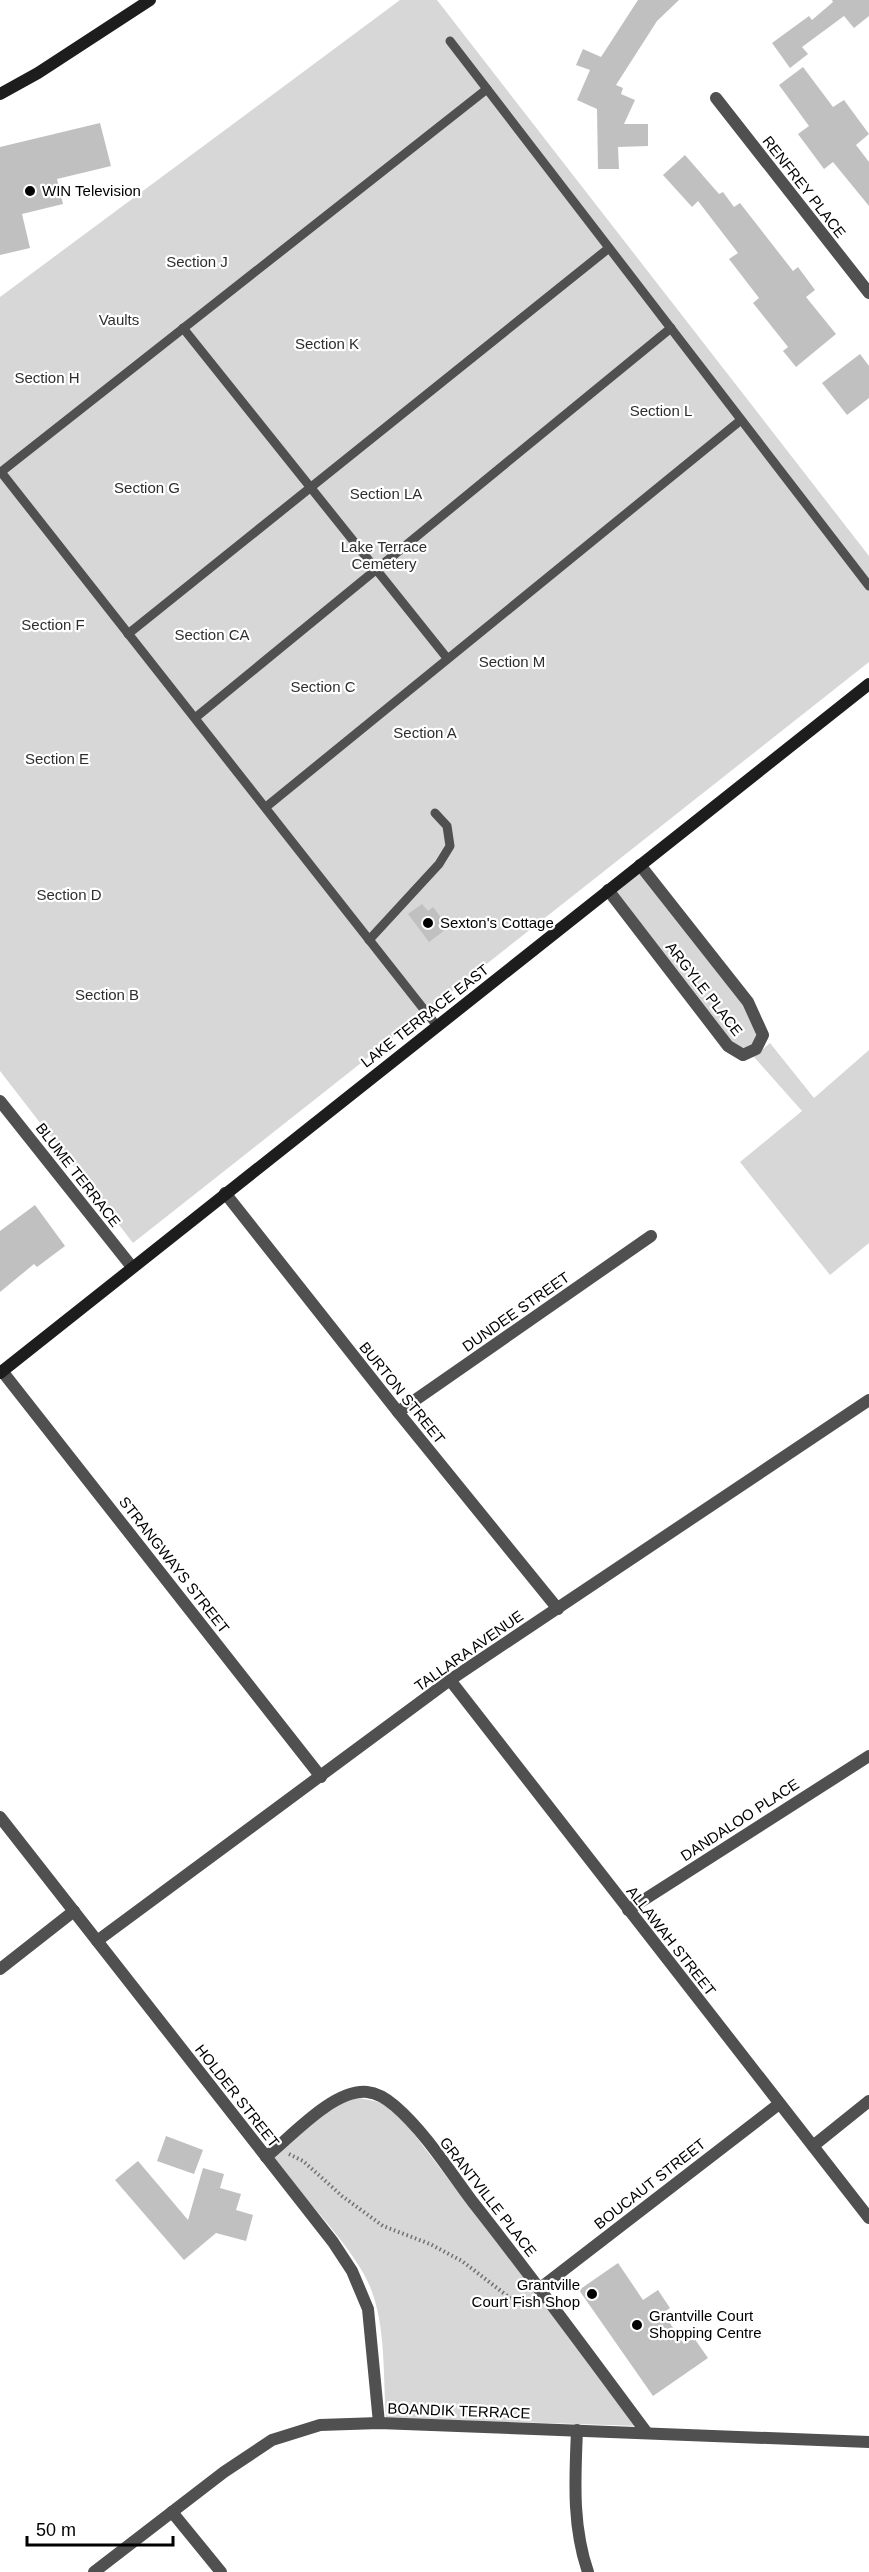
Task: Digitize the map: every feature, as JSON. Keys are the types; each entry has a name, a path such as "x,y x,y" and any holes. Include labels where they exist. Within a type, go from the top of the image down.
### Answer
{"street":[{"path":"0,94 38,74 150,0"},
{"name":"RENFREY PLACE","path":"716,98 869,293"},
{"name":"LAKE TERRACE EAST","path":"1,1372 869,684"},
{"name":"ARGYLE PLACE","path":"608,890 728,1046 743,1055 756,1049 763,1035 748,1002 640,865"},
{"name":"BLUME TERRACE","path":"0,1101 132,1267"},
{"name":"BURTON STREET","path":"225,1193 398,1413 558,1609"},
{"name":"DUNDEE STREET","path":"398,1413 651,1236"},
{"name":"STRANGWAYS STREET","path":"1,1372 321,1777"},
{"name":"TALLARA AVENUE","path":"97,1941 450,1680 869,1400"},
{"name":"ALLAWAH STREET","path":"450,1680 869,2218"},
{"name":"DANDALOO PLACE","path":"627,1910 869,1756"},
{"name":"HOLDER STREET","path":"0,1818 333,2242 363,2292 372,2331 379,2422"},
{"path":"0,1969 74,1911"},
{"name":"GRANTVILLE PLACE","path":"266,2157 327,2105 352,2093 368,2092 383,2097 413,2125 647,2433"},
{"path":"813,2146 869,2101"},
{"name":"BOUCAUT STREET","path":"539,2289 779,2103"},
{"name":"BOANDIK TERRACE","path":"94,2572 224,2472 272,2440 320,2425 379,2422 869,2442"},
{"path":"577,2430 575,2494 580,2547 588,2572"},
{"path":"172,2512 221,2572"}],"lane":[{"path":"450,41 869,586"},
{"path":"437,1026 2,472 487,89"},
{"path":"128,634 609,248"},
{"path":"183,328 447,658"},
{"path":"195,718 670,328"},
{"path":"266,807 741,420"},
{"path":"369,940 439,864 450,846 447,826 435,813"}],"path":[{"path":"277,2149 303,2161 342,2196 383,2226 430,2244 462,2261 510,2298 557,2312"}],"green space":[{"name":"Lake Terrace Cemetery","path":"400,0 437,0 869,556 869,662 133,1243 0,1071 0,297"},
{"path":"638,870 745,1006 758,1034 752,1046 744,1050 731,1043 614,891"},
{"path":"770,1043 814,1098 869,1050 869,1243 830,1275 740,1162 802,1111 754,1057"},
{"path":"360,2098 383,2103 407,2125 638,2426 386,2418 382,2336 371,2289 364,2274 340,2240 270,2157 323,2113"}],"building":[{"path":"638,0 679,0 657,21 616,85 623,88 621,94 635,100 624,124 648,124 648,146 618,147 619,169 598,169 597,109 577,100 590,70 576,65 583,49 601,57"},
{"path":"832,0 869,0 869,16 854,28 844,16 802,47 808,54 790,68 772,43 809,16 812,20 833,2"},
{"path":"803,67 833,107 844,100 869,134 856,145 869,162 869,206 833,162 824,169 798,134 809,126 779,85"},
{"name":"WIN Television","path":"100,123 111,166 57,179 63,204 22,214 30,248 0,255 0,147"},
{"path":"685,155 719,194 723,192 734,207 740,203 793,271 798,267 815,290 806,297 836,334 796,367 783,351 788,347 753,303 759,298 729,259 738,253 698,201 692,207 663,175"},
{"path":"860,354 869,366 869,398 847,415 822,383"},
{"name":"Sexton's Cottage","path":"422,904 428,911 433,907 443,920 440,923 445,930 429,942 408,914"},
{"path":"35,1205 65,1246 37,1267 34,1264 0,1292 0,1231"},
{"path":"166,2136 203,2150 194,2174 157,2161"},
{"path":"138,2161 188,2220 203,2168 224,2174 220,2188 241,2194 236,2210 253,2215 246,2241 216,2233 184,2260 115,2180"},
{"name":"Grantville Court Shopping Centre","path":"618,2263 643,2300 658,2290 670,2308 663,2313 684,2344 694,2338 708,2358 653,2396 579,2290"}],"place":[{"name":"WIN Television","path":"30,191"},
{"name":"Sexton's Cottage","path":"428,923"},
{"name":"Grantville Court Fish Shop","path":"592,2294"},
{"name":"Grantville Court Shopping Centre","path":"637,2325"}],"park label":[{"name":"Section J","path":"197,262"},
{"name":"Vaults","path":"119,320"},
{"name":"Section K","path":"327,344"},
{"name":"Section H","path":"47,378"},
{"name":"Section L","path":"661,411"},
{"name":"Section G","path":"147,488"},
{"name":"Section LA","path":"386,494"},
{"name":"Section F","path":"53,625"},
{"name":"Section CA","path":"212,635"},
{"name":"Section M","path":"512,662"},
{"name":"Section C","path":"323,687"},
{"name":"Section A","path":"425,733"},
{"name":"Section E","path":"57,759"},
{"name":"Section D","path":"69,895"},
{"name":"Section B","path":"107,995"}]}
